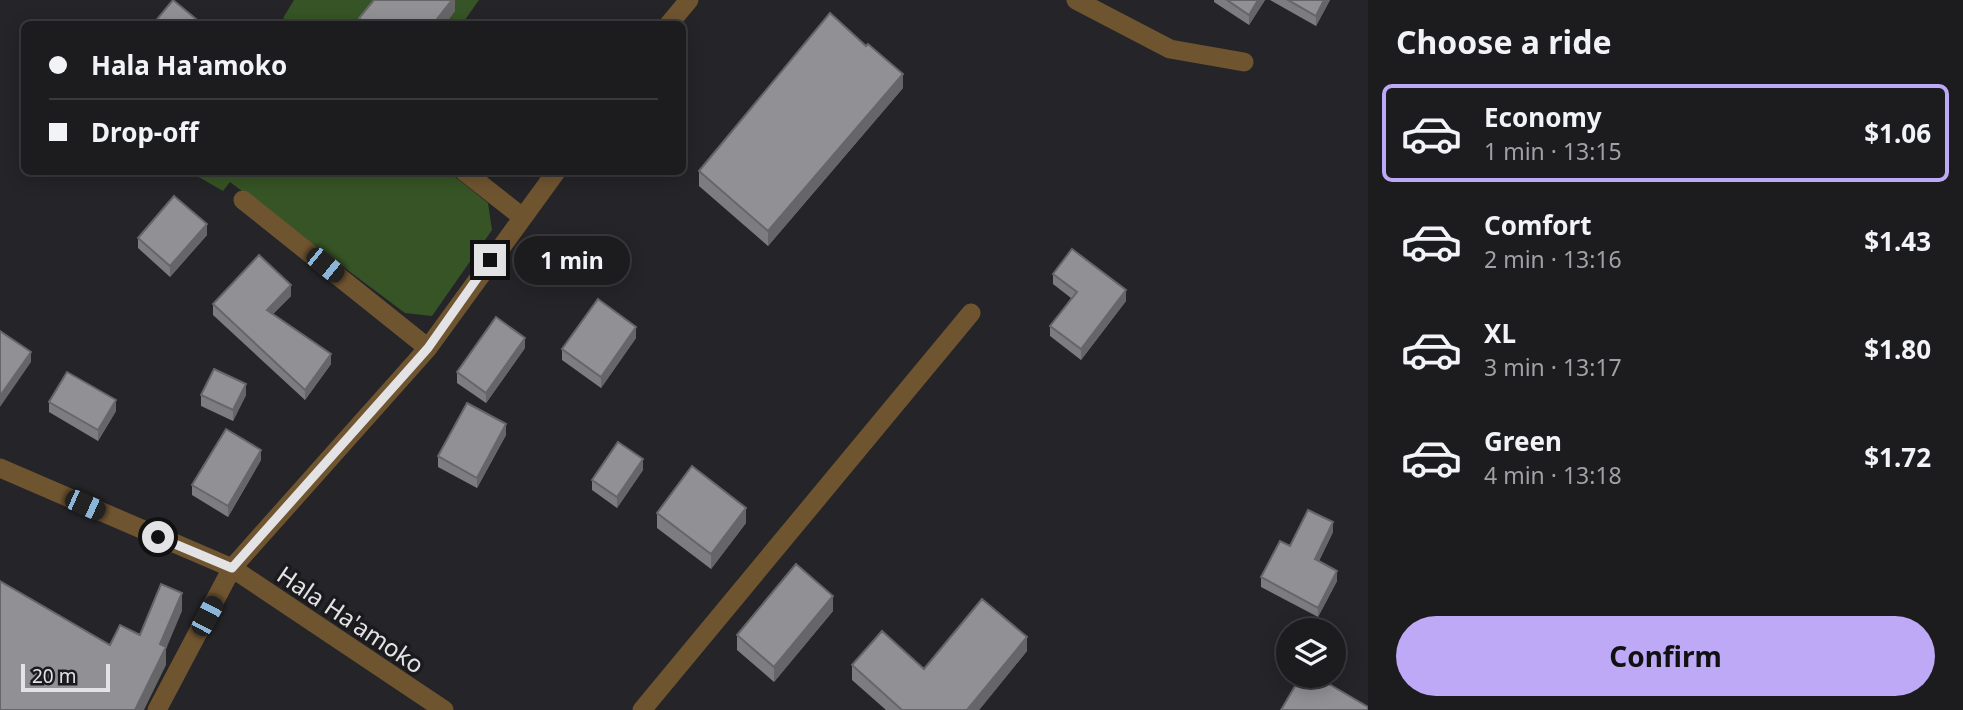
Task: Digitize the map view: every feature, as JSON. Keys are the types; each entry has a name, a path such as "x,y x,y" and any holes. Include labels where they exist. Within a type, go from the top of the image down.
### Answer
{"street":[{"path":"672,21 689,0"},
{"path":"1076,0 1170,50 1244,62"},
{"path":"469,175 521,216"},
{"path":"157,710 232,568 428,348 521,216 554,175"},
{"path":"243,200 428,348"},
{"path":"642,710 971,313"},
{"name":"Hala Ha'amoko","path":"0,468 232,568 444,710"}],"green space":[{"path":"294,0 479,0 464,21 287,21 283,18"},
{"path":"195,175 453,175 488,203 492,230 432,316 405,313 230,182 223,191"}],"building":[{"path":"173,0 198,21 156,21"},
{"path":"374,0 452,0 435,21 363,21 359,18"},
{"path":"1227,0 1258,0 1249,15"},
{"path":"1288,0 1324,0 1316,16"},
{"path":"830,13 866,46 868,44 903,74 768,231 699,171"},
{"path":"174,196 207,224 170,266 138,238"},
{"path":"1072,249 1126,290 1081,349 1050,326 1077,292 1053,274"},
{"path":"259,255 291,285 267,310 331,354 305,390 213,304"},
{"path":"598,299 636,327 601,377 562,349"},
{"path":"496,317 525,338 486,393 457,372"},
{"path":"0,331 31,352 0,396"},
{"path":"214,369 246,384 233,410 201,395"},
{"path":"67,372 116,400 98,430 49,402"},
{"path":"467,403 506,424 477,478 438,456"},
{"path":"226,429 261,450 228,506 192,485"},
{"path":"618,442 643,459 617,497 592,480"},
{"path":"692,466 746,508 711,554 657,513"},
{"path":"1308,510 1333,522 1315,559 1337,571 1318,608 1261,577 1280,541 1290,546"},
{"path":"796,564 833,596 774,667 737,635"},
{"path":"0,581 110,645 120,625 140,635 161,584 182,593 160,644 166,647 135,710 0,710"},
{"path":"982,599 1027,637 967,710 902,710 852,665 882,631 924,669"},
{"path":"1294,688 1336,688 1368,707 1368,710 1281,710"}],"route":[{"path":"158,537 232,568 428,348 490,260"}]}
